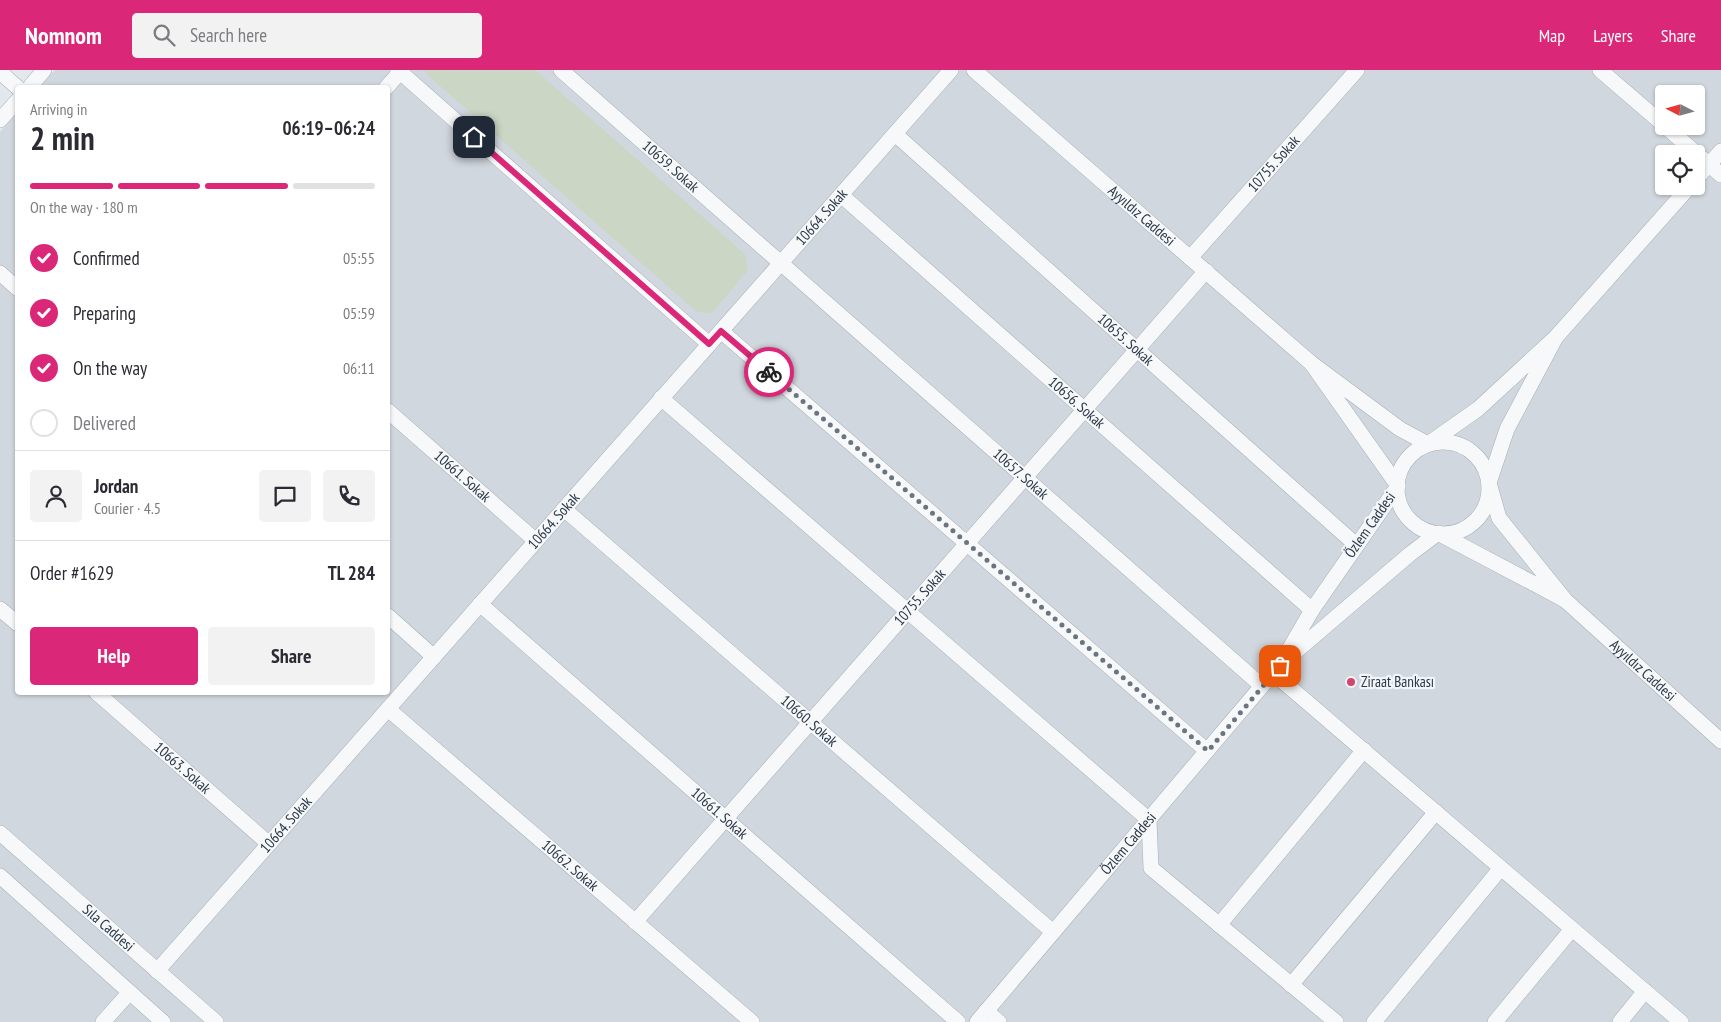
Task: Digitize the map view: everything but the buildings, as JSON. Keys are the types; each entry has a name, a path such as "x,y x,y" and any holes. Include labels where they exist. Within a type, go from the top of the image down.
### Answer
{"street":[{"path":"32,85 44,70"},
{"name":"10659. Sokak","path":"561,70 780,264"},
{"name":"10664. Sokak","path":"157,971 951,70"},
{"name":"Ayyıldız Caddesi","path":"974,70 1311,363 1400,429 1428,444"},
{"name":"10755. Sokak","path":"1190,258 1357,70"},
{"path":"1600,70 1655,118"},
{"path":"388,85 399,71 709,344"},
{"path":"0,72 15,85"},
{"path":"0,120 15,103"},
{"name":"10655. Sokak","path":"895,134 1355,544"},
{"path":"1674,135 1721,175"},
{"path":"1705,169 1721,151"},
{"name":"10656. Sokak","path":"841,195 1312,610"},
{"path":"1556,336 1507,429 1489,483 1486,503 1475,520 1464,528 1451,533 1425,530 1404,512 1399,499 1400,472 1406,460 1416,451 1478,409 1556,336 1682,195"},
{"name":"10657. Sokak","path":"780,264 1262,686"},
{"name":"10755. Sokak","path":"635,922 1206,271"},
{"path":"0,274 15,286"},
{"path":"721,331 1208,751"},
{"name":"Ayyıldız Caddesi","path":"1311,363 1376,452 1398,486"},
{"path":"662,398 1149,820 1151,868 1336,1022"},
{"name":"10661. Sokak","path":"390,413 536,541"},
{"path":"1428,444 1441,442 1455,443 1468,449 1482,464 1489,483"},
{"name":"Ayyıldız Caddesi","path":"1489,483 1499,518 1565,600 1721,741"},
{"name":"Özlem Caddesi","path":"982,1016 1276,669 1355,544 1398,486"},
{"name":"10660. Sokak","path":"564,509 1053,932"},
{"name":"Ayyıldız Caddesi","path":"1438,533 1565,600"},
{"name":"Özlem Caddesi","path":"1276,669 1438,533"},
{"name":"10661. Sokak","path":"480,604 958,1022"},
{"path":"0,608 15,621"},
{"path":"390,618 434,657"},
{"path":"1276,669 1364,750 1681,1022"},
{"name":"10663. Sokak","path":"99,695 269,844"},
{"name":"10662. Sokak","path":"388,709 752,1022"},
{"path":"1219,925 1364,750"},
{"path":"1291,984 1436,812"},
{"name":"Sıla Caddesi","path":"0,833 216,1022"},
{"path":"1374,1022 1501,868"},
{"path":"0,876 163,1022"},
{"path":"1495,1022 1572,929"},
{"path":"1620,1022 1645,992"},
{"path":"103,1022 129,993"},
{"path":"982,1016 999,1022"}],"shaded area":[{"path":"55,70 1721,70 1721,1022 0,1022 0,132 15,114 15,695 390,695 390,85 41,85"}],"green space":[{"path":"422,70 535,70 745,254 748,270 712,313 697,312"}],"way so far":[{"path":"769,372 1208,751 1280,666"}],"place":[{"name":"Ziraat Bankası","path":"1351,682"}],"route":[{"path":"474,137 709,344 721,331 769,372"}]}
